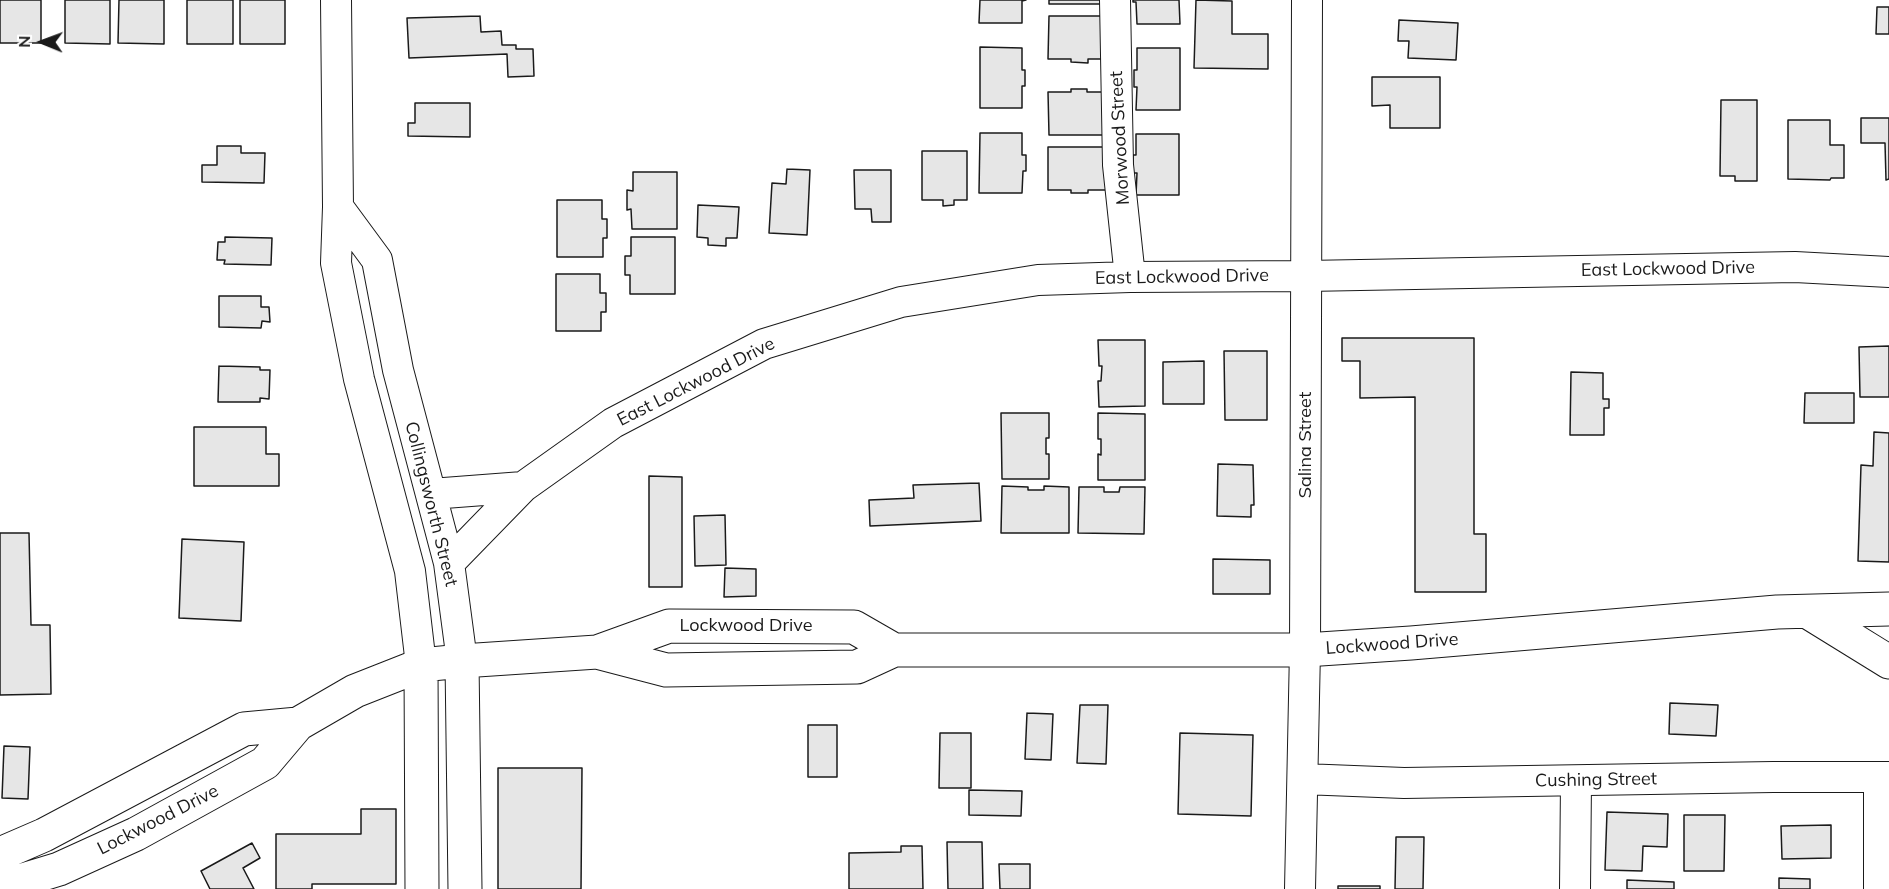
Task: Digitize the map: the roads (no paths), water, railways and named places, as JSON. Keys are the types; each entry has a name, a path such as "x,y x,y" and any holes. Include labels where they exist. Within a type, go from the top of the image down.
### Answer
{"main road":[{"name":"Lockwood Drive","path":"597,652 666,670 857,667 894,650 1305,650 1777,612 1889,609"},
{"path":"1808,612 1889,662"},
{"name":"Lockwood Drive","path":"6,873 44,835 244,729 298,724 355,691 421,665 462,660 597,652 669,626 854,627 894,650"},
{"name":"Collingsworth Street","path":"462,660 465,889"},
{"name":"Collingsworth Street","path":"421,665 422,889"}],"street":[{"name":"Collingsworth Street","path":"336,0 338,207 336,263 359,378 410,571 421,665"},
{"name":"Morwood Street","path":"1115,0 1118,165 1130,277"},
{"name":"Salina Street","path":"1300,889 1305,650 1307,0"},
{"name":"Collingsworth Street","path":"338,207 377,260 398,369 449,563 462,660"},
{"name":"East Lockwood Drive","path":"449,563 523,488 613,423 764,344 901,302 1038,280 1130,277 1795,267 1889,272"},
{"path":"431,494 523,488"},
{"name":"Cushing Street","path":"1303,779 1404,783 1773,777 1884,778"},
{"path":"1879,889 1884,778"},
{"path":"1575,889 1576,781"}]}
